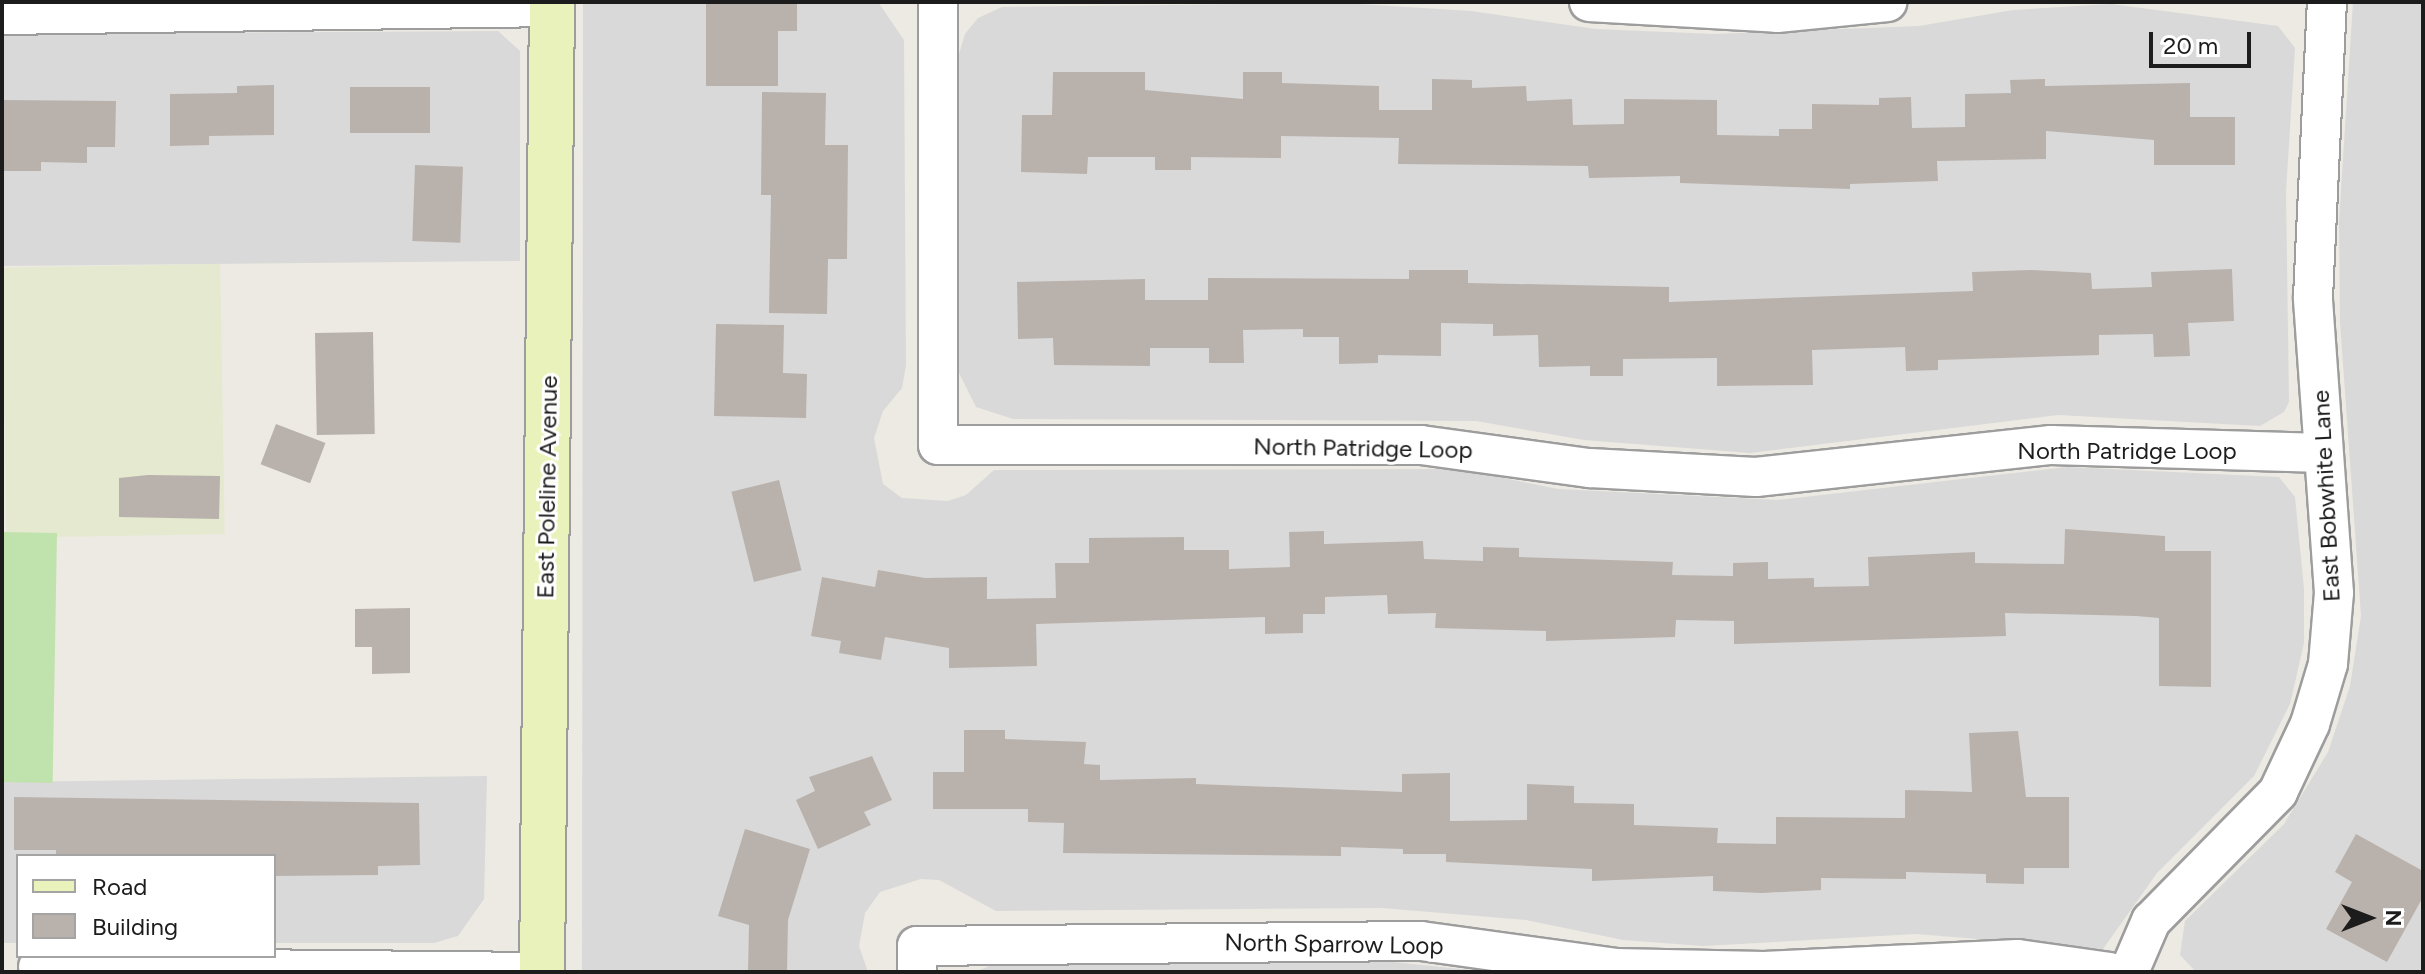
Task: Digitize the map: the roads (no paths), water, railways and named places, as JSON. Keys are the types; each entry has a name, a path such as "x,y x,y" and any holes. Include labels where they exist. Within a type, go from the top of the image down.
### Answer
{"main road":[{"name":"East Poleline Avenue","path":"542,972 552,4"}],"street":[{"name":"North Patridge Loop","path":"938,2 938,445 1421,445 1590,468 1756,477 2051,445 2323,453"},
{"path":"1589,2 1761,13 1887,2"},
{"name":"East Bobwhite Lane","path":"2129,972 2151,921 2278,792 2310,724 2328,664 2334,593 2313,297 2321,3"},
{"path":"2,15 552,4"},
{"name":"North Sparrow Loop","path":"917,972 917,946 1421,941 1615,968 1764,971 2018,959 2110,972"},
{"path":"38,967 542,972"}]}
